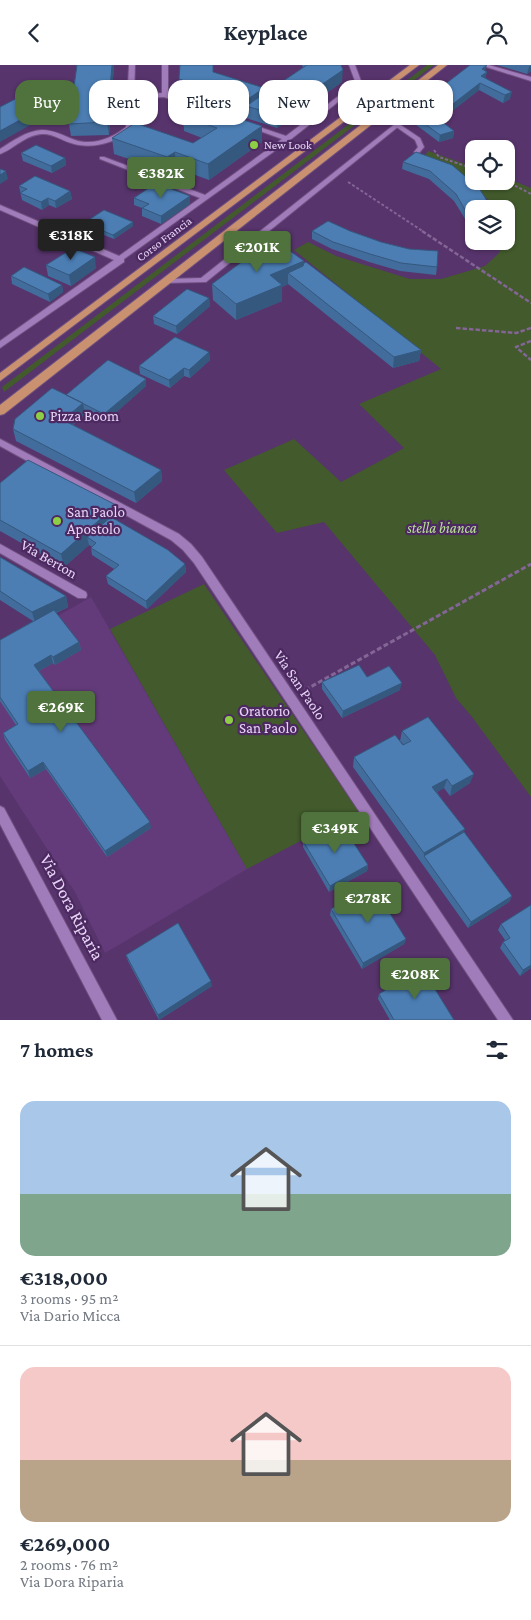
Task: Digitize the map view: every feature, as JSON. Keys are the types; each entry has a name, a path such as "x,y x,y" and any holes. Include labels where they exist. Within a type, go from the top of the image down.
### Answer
{"main road":[{"name":"Corso Francia","path":"0,378 415,65"},
{"path":"423,80 443,65"},
{"path":"0,411 365,125"}],"street":[{"path":"132,65 132,80"},
{"path":"165,65 165,95"},
{"name":"Corso Francia","path":"0,345 288,139 355,86 358,81 352,65"},
{"path":"483,65 531,79"},
{"path":"158,95 168,96"},
{"path":"0,152 40,131 49,132 80,144 113,138 128,128 128,125"},
{"path":"248,125 288,139"},
{"path":"167,281 203,280 397,125 418,139 421,147 417,152"},
{"path":"102,158 206,198"},
{"path":"0,207 121,260"},
{"name":"Via San Paolo","path":"2,447 166,532 187,547 198,560 506,1020"},
{"name":"Via Berton","path":"0,548 82,595"},
{"name":"Via Dora Riparia","path":"0,812 110,1020"}],"path":[{"path":"336,174 531,303"},
{"path":"515,186 531,194"},
{"path":"456,328 516,333 531,328"},
{"path":"531,341 516,347 531,360"},
{"path":"290,698 531,564"}],"shaded area":[{"path":"91,597 247,869 105,953 75,892 0,776 0,649"}],"green space":[{"path":"427,65 434,65 414,80 407,80"},
{"path":"348,125 355,125 4,392 2,387"},
{"name":"stella bianca","path":"428,151 465,164 465,180 445,167 425,156"},
{"name":"stella bianca","path":"515,182 531,188 531,797 456,698 435,655 324,522 277,533 224,470 294,439 341,482 404,448 359,404 441,369 294,250 308,242 336,256 410,279 441,279 485,266 501,250 515,250 515,200 488,200 477,190 515,190"},
{"name":"Oratorio San Paolo","path":"204,584 358,811 247,869 110,629"}],"building":[{"path":"77,65 112,65 111,80 89,80 89,123 79,123 79,80 75,80"},
{"path":"180,65 213,65 213,72 238,80 182,80 179,79"},
{"path":"307,65 341,65 343,70 328,80 285,80"},
{"path":"470,65 487,65 482,69 487,72 481,76 512,92 505,95 480,83 453,104 453,80 451,80"},
{"path":"249,83 259,86 259,91 249,98"},
{"path":"259,97 259,110 249,107 249,104"},
{"path":"15,99 15,123 0,131 0,107"},
{"path":"249,122 262,126 208,164 175,152 167,157 112,138 132,125 141,125 193,143 217,128 208,125 249,125"},
{"path":"427,125 446,125 454,131 440,135"},
{"path":"36,145 65,158 51,166 21,153"},
{"path":"416,152 452,165 465,176 465,190 480,190 486,200 465,200 465,210 456,194 430,171 403,162"},
{"path":"0,169 6,171 0,175"},
{"path":"35,176 70,191 55,201 48,198 41,202 20,193 27,189 19,186"},
{"path":"156,183 190,196 161,216 142,208 149,204 134,198"},
{"path":"104,210 133,222 113,235 84,223"},
{"path":"328,221 381,242 409,249 438,251 437,267 401,263 333,242 312,231"},
{"path":"276,241 304,261 270,275 282,285 236,304 212,284 247,258 268,249 264,246"},
{"path":"73,248 95,257 69,275 46,265"},
{"path":"306,262 421,350 394,357 288,273 303,266"},
{"path":"24,267 62,285 48,294 11,276"},
{"path":"187,289 209,298 176,326 153,316"},
{"path":"175,337 209,352 189,370 184,368 169,380 139,366"},
{"path":"108,360 146,379 104,414 66,395"},
{"path":"52,388 83,403 63,420 161,470 134,492 13,429 15,419"},
{"name":"San Paolo Apostolo","path":"28,460 116,505 61,554 0,520 0,483"},
{"path":"111,517 168,550 185,564 146,601 106,576 119,565 91,548 96,543 87,537"},
{"path":"0,557 66,596 32,612 0,591"},
{"path":"54,610 79,642 53,657 51,655 34,665 150,822 105,851 43,762 28,771 3,733 18,724 0,697 0,640"},
{"path":"359,665 367,677 389,666 402,683 343,711 322,682"},
{"path":"428,717 474,774 452,786 447,779 432,787 465,829 424,853 354,757 395,735 403,745 411,741 402,731"},
{"path":"340,822 368,865 330,886 303,841"},
{"path":"464,832 512,896 471,922 424,856"},
{"path":"372,885 406,939 363,963 331,909"},
{"path":"531,905 531,965 523,970 503,942 510,938 501,924"},
{"path":"178,923 211,981 158,1015 126,955"},
{"path":"422,968 454,1020 394,1020 379,994"}],"place":[{"name":"New Look","path":"254,145"},
{"name":"Pizza Boom","path":"40,416"},
{"name":"San Paolo Apostolo","path":"57,521"},
{"name":"Oratorio San Paolo","path":"229,720"}]}
